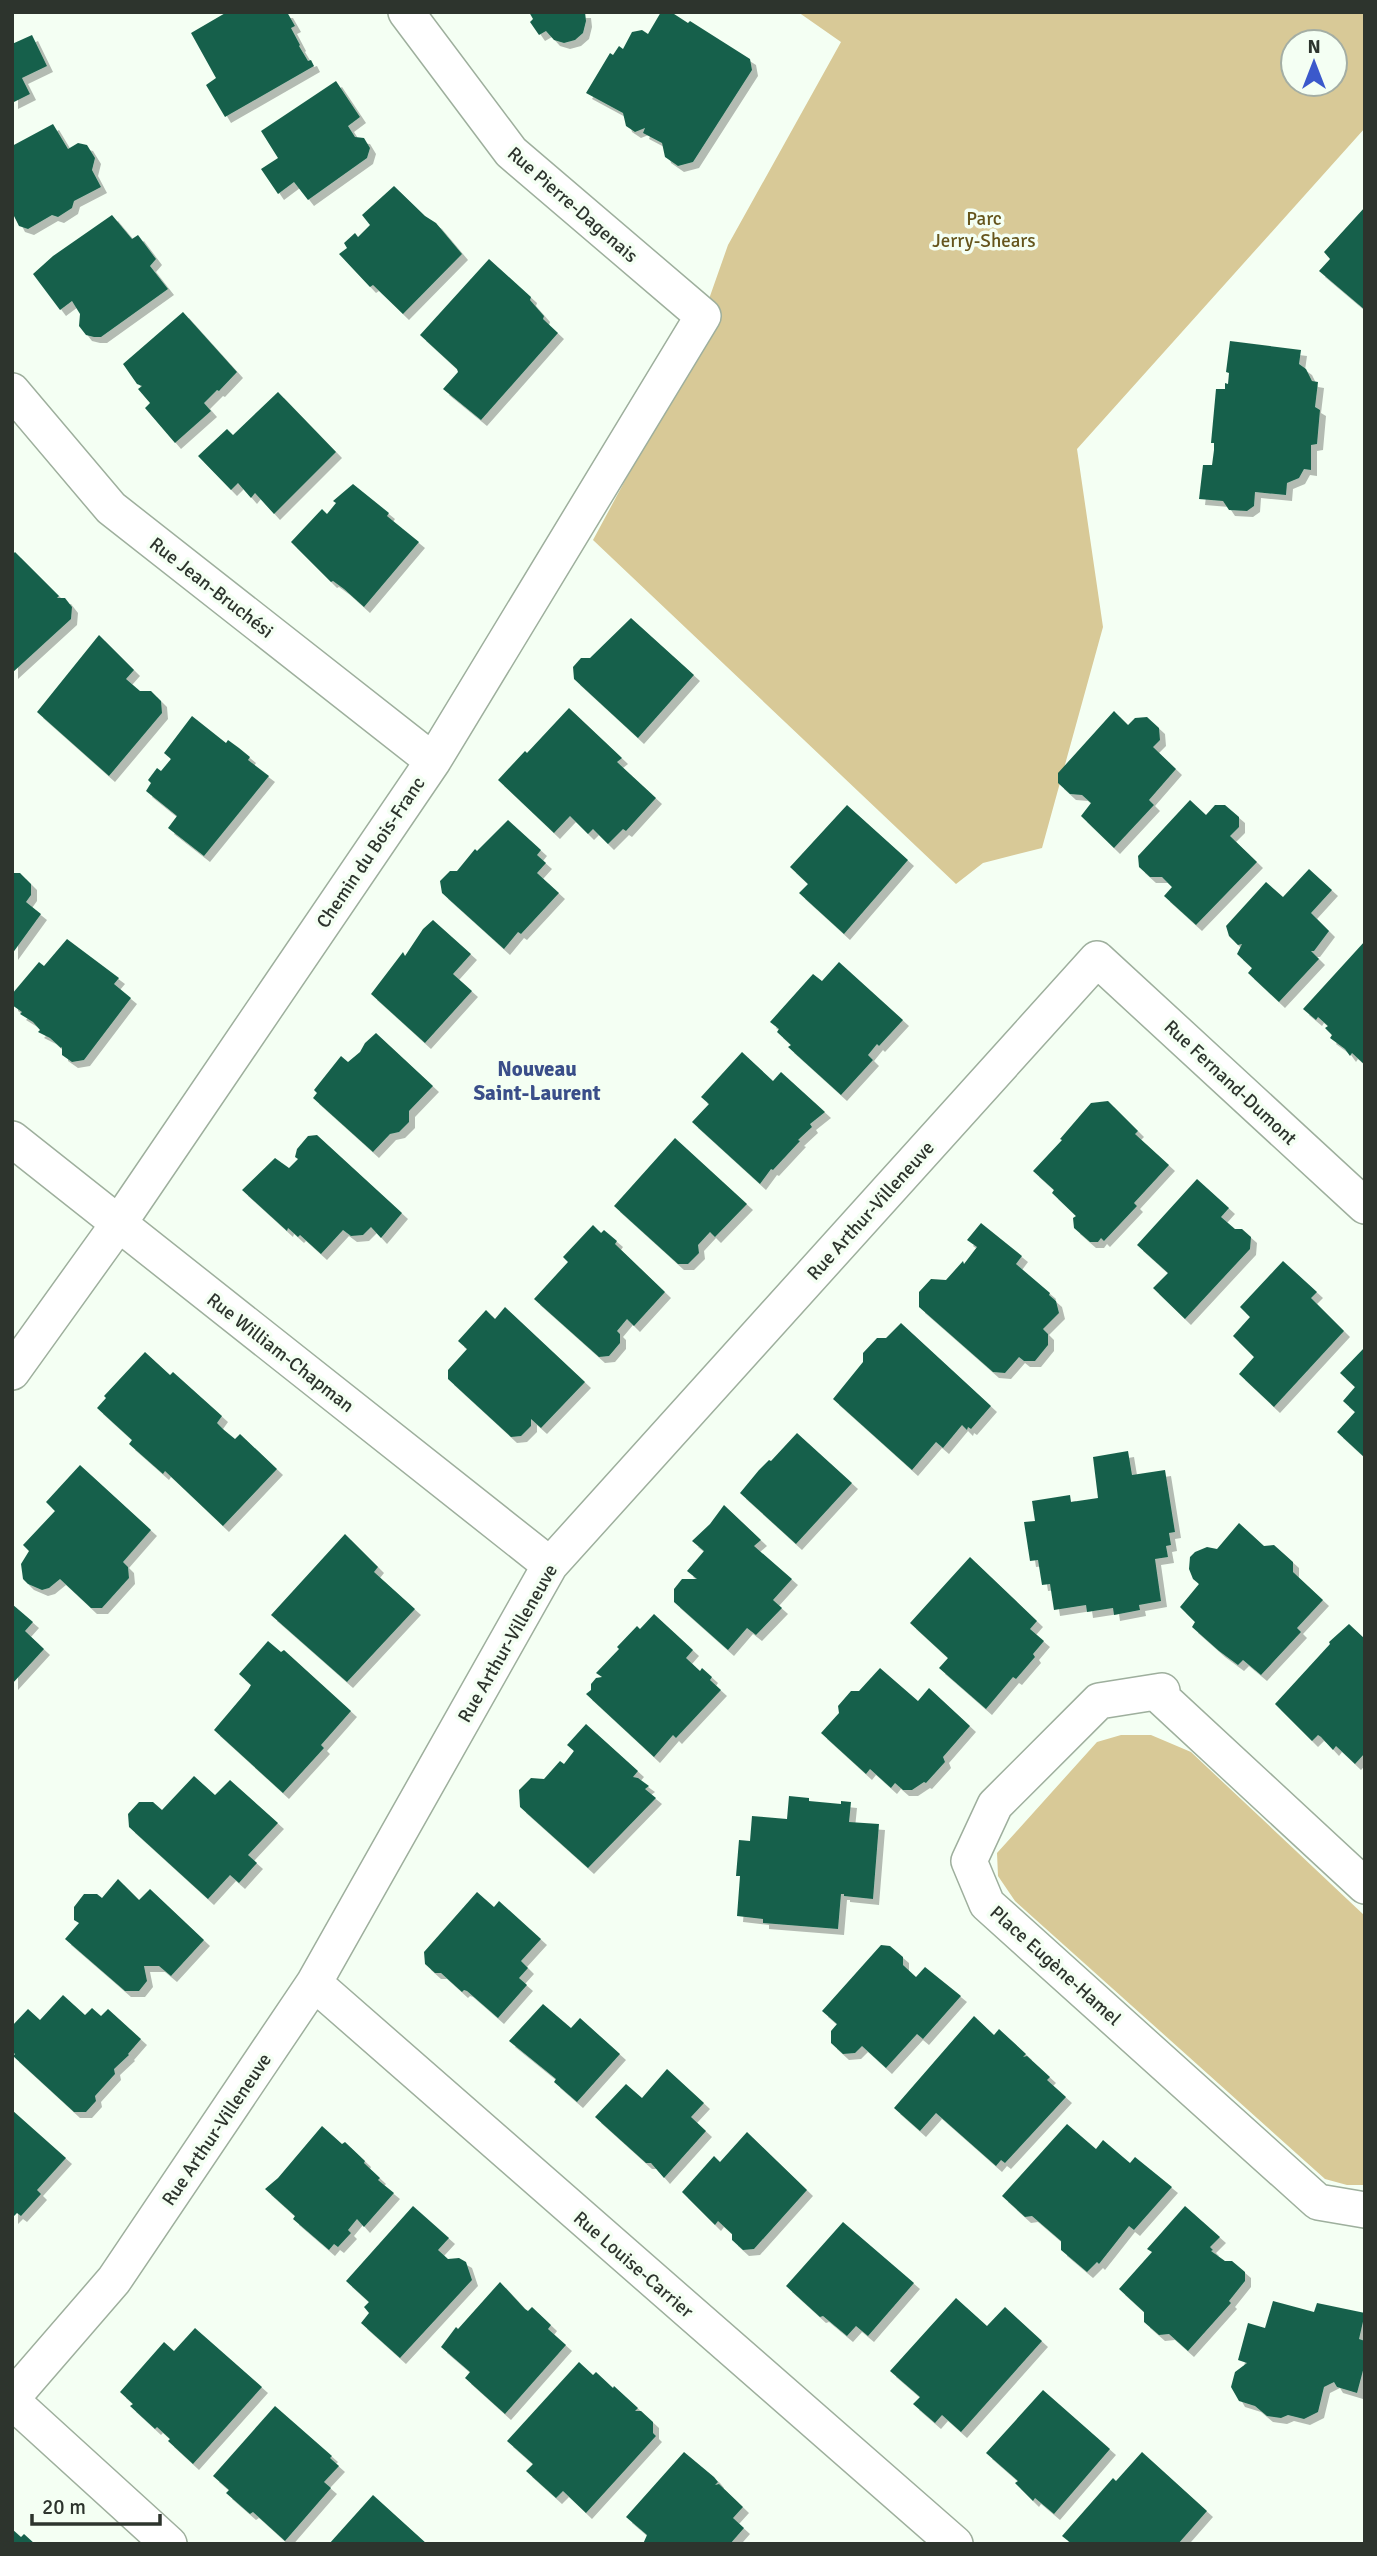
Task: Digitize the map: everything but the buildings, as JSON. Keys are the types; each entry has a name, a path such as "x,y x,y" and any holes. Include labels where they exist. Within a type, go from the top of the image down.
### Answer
{"street":[{"name":"Rue Pierre-Dagenais","path":"406,12 511,152 703,316"},
{"name":"Chemin du Bois-Franc","path":"12,1372 119,1223 433,761 703,316"},
{"name":"Rue Jean-Bruchési","path":"12,390 111,508 433,761"},
{"name":"Rue Fernand-Dumont","path":"1097,959 1365,1206"},
{"name":"Rue Arthur-Villeneuve","path":"12,2400 114,2280 314,1983 550,1565 1097,959"},
{"name":"Rue William-Chapman","path":"12,1139 550,1565"},
{"name":"Place Eugène-Hamel","path":"1365,1886 1161,1697 1162,1691 1099,1702 995,1805 969,1861 987,1904 1318,2202 1365,2210"},
{"name":"Rue Louise-Carrier","path":"314,1983 955,2544"},
{"path":"12,2400 169,2544"}],"green space":[{"name":"Parc Jerry-Shears","path":"798,12 1365,12 1365,128 1077,449 1103,627 1042,848 983,863 956,884 593,540 697,347 703,316 728,245 841,42"},
{"path":"1121,1735 1151,1735 1191,1752 1365,1916 1365,2185 1347,2185 1325,2179 1015,1901 998,1876 997,1853 1097,1742"}],"district":[{"name":"Nouveau Saint-Laurent","path":"537,1081"}]}
